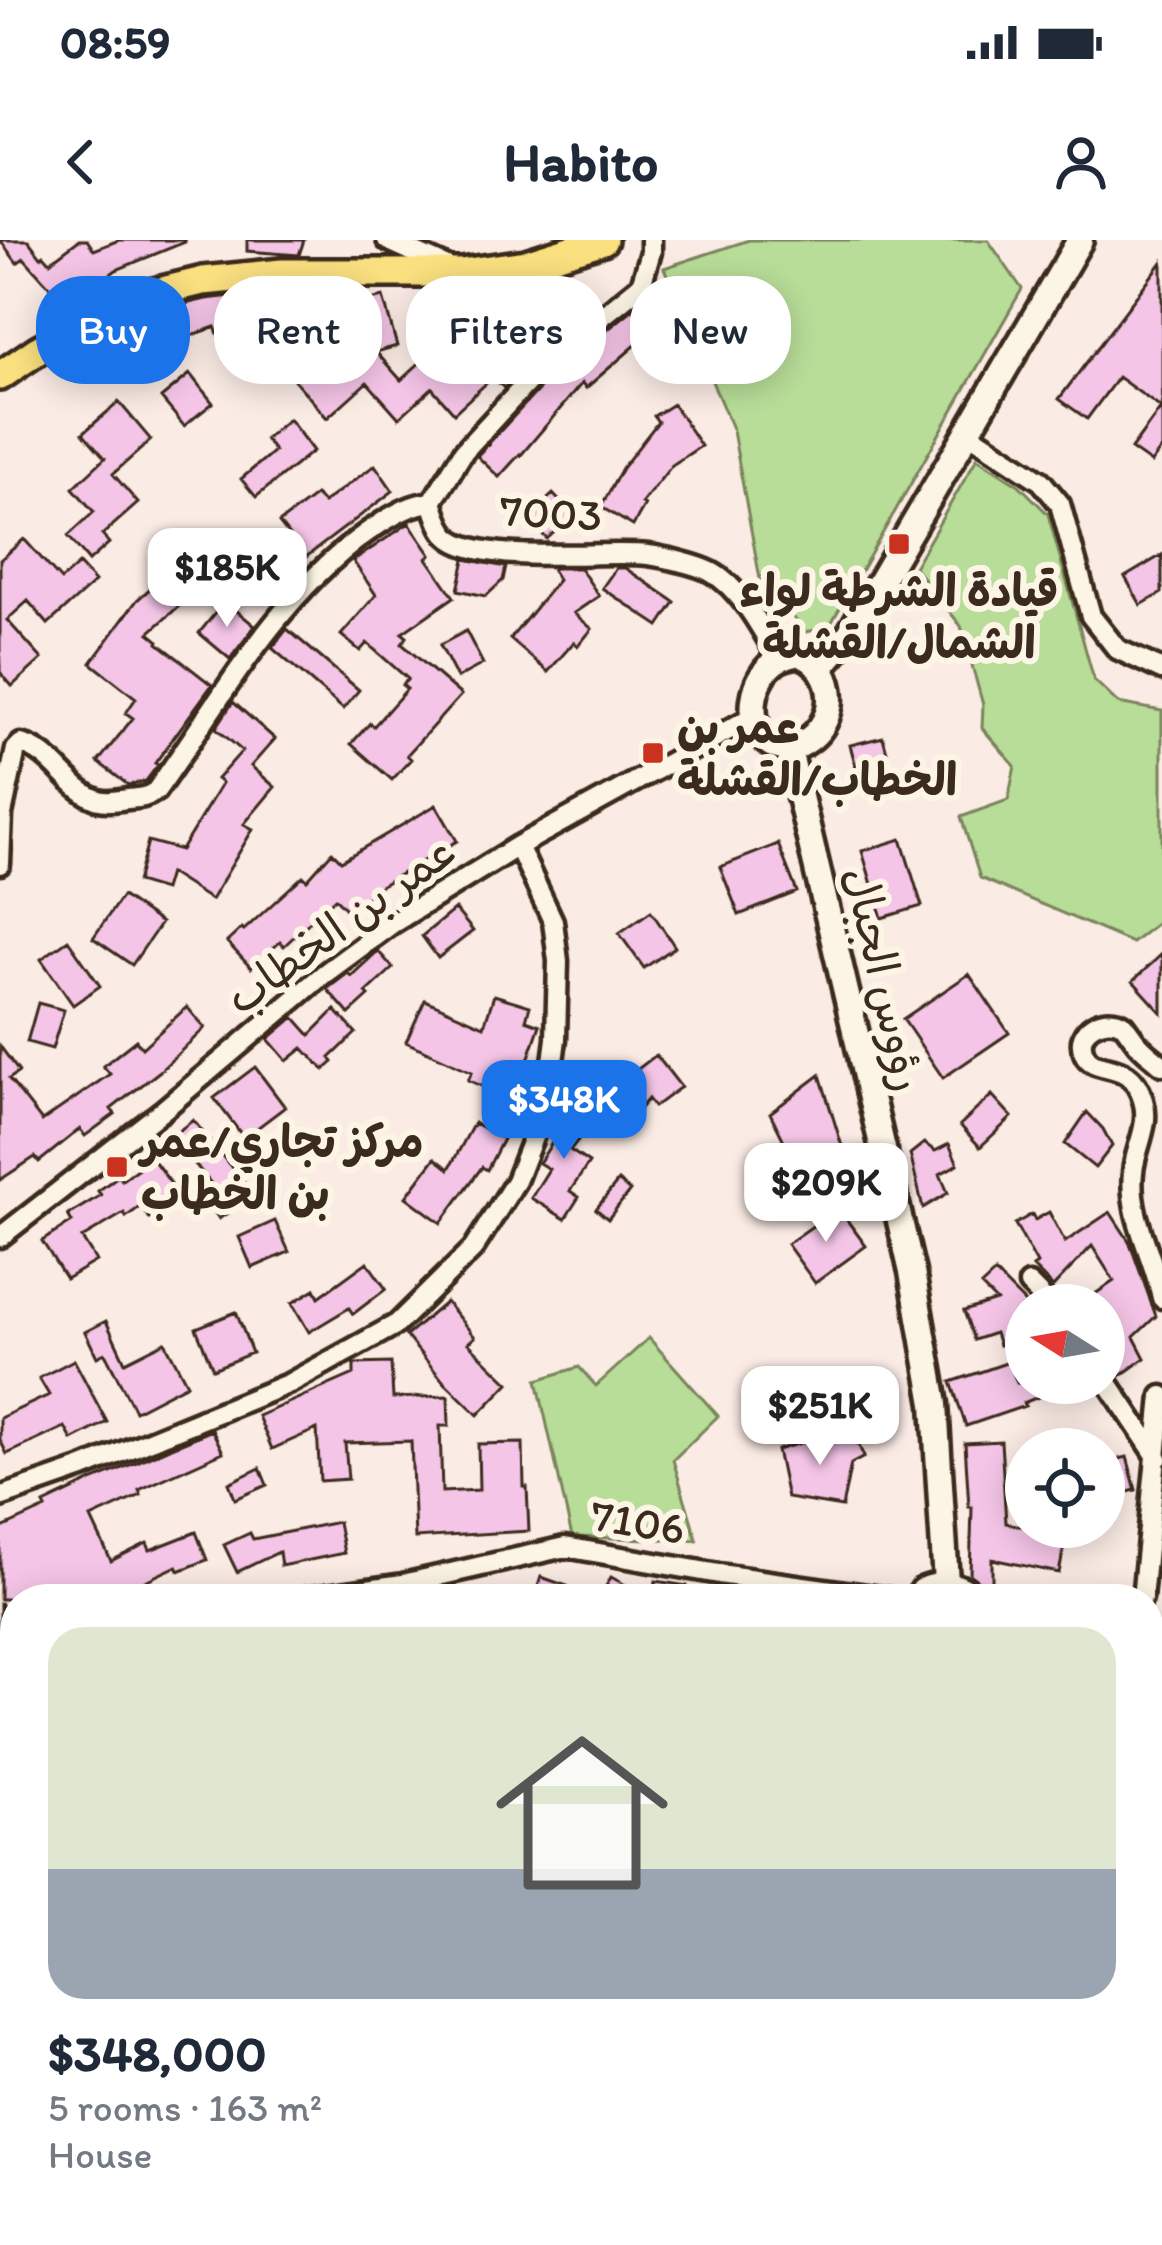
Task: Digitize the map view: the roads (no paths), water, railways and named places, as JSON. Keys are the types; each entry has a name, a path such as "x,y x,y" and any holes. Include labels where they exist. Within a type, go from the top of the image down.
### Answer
{"main road":[{"path":"0,376 134,298 203,281 282,273 461,273 526,264 603,240"}],"street":[{"path":"387,240 461,273"},
{"name":"7003","path":"651,240 641,285 547,361 464,451 432,502 449,538 465,545 502,553 651,556 712,572 749,607 779,659"},
{"path":"821,667 849,635 1080,240"},
{"path":"967,432 1050,489 1060,504 1091,616 1117,649 1162,670"},
{"path":"0,864 2,814 21,744 40,752 92,797 111,801 148,797 252,652 307,585 378,525 407,508 432,502"},
{"path":"798,653 821,667 830,696 820,730 789,750 771,743 761,734 754,716 756,688 765,671 779,659 798,653"},
{"name":"عمر بن الخطاب","path":"0,1237 162,1111 324,974 394,923 518,846 754,716"},
{"name":"رؤوس الجبال","path":"789,750 912,1272 935,1404 946,1583"},
{"path":"0,1497 290,1383 397,1324 473,1249 524,1160 548,1099 556,1039 558,961 553,921 518,846"},
{"path":"1162,1065 1124,1025 1108,1019 1096,1022 1085,1034 1084,1055 1095,1065 1125,1072 1137,1083 1145,1106 1144,1132 1133,1172 1136,1212 1162,1298"},
{"path":"1144,1584 1162,1396"},
{"path":"1122,1404 1158,1458"},
{"name":"7106","path":"403,1584 565,1547 790,1584"}],"place":[{"name":"قيادة الشرطة لواء الشمال/القشلة","path":"899,544"},
{"name":"عمر بن الخطاب/القشلة","path":"653,753"},
{"name":"مركز تجاري/عمر بن الخطاب","path":"117,1167"}]}
